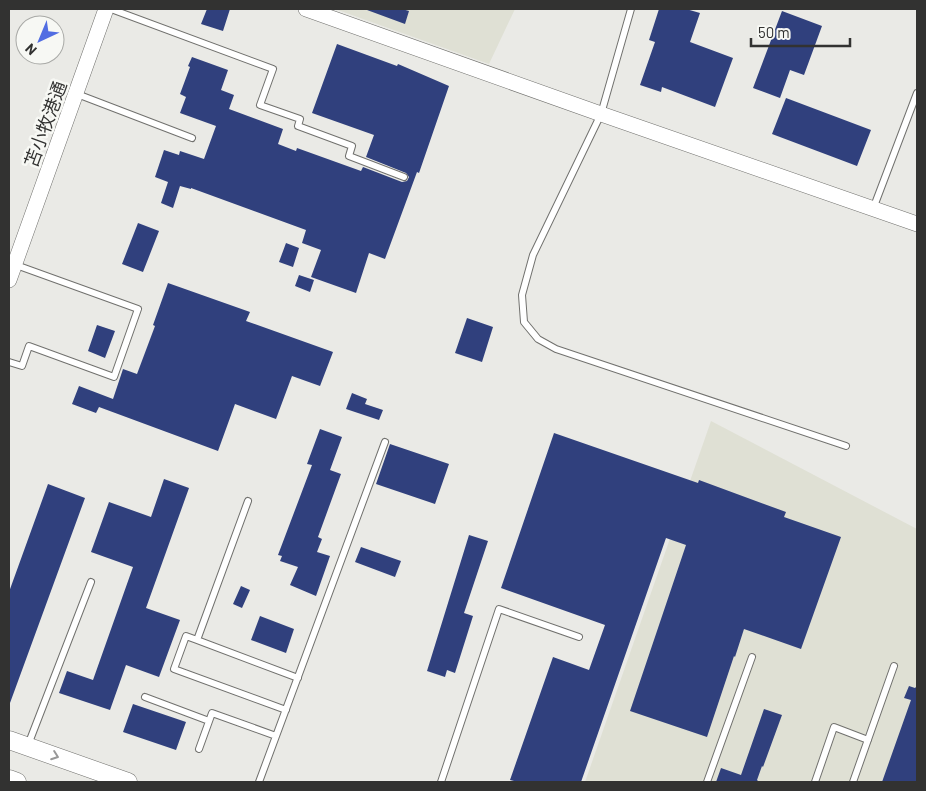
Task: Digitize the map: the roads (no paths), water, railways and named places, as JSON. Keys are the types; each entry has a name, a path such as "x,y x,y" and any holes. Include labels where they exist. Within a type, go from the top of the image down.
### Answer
{"main road":[{"path":"9,740 128,782"},
{"path":"9,779 17,782"}],"street":[{"name":"苫小牧港通","path":"9,280 106,9"},
{"path":"306,9 917,224"}],"lane":[{"path":"110,9 273,69 260,104 300,119 298,126 352,146 349,156 404,177"},
{"path":"632,9 601,114 533,255 522,295 524,322 538,339 556,349 846,446"},
{"path":"873,209 917,93"},
{"path":"76,94 192,138"},
{"path":"9,362 22,366 30,346 114,377 138,309 14,264"},
{"path":"259,782 385,442"},
{"path":"197,640 248,501"},
{"path":"27,747 91,582"},
{"path":"441,782 500,609 579,637"},
{"path":"286,710 174,669 186,636 298,678"},
{"path":"707,782 752,657"},
{"path":"853,782 894,666"},
{"path":"145,697 209,721"},
{"path":"199,749 212,713 276,736"},
{"path":"815,782 834,728 868,740"}]}
